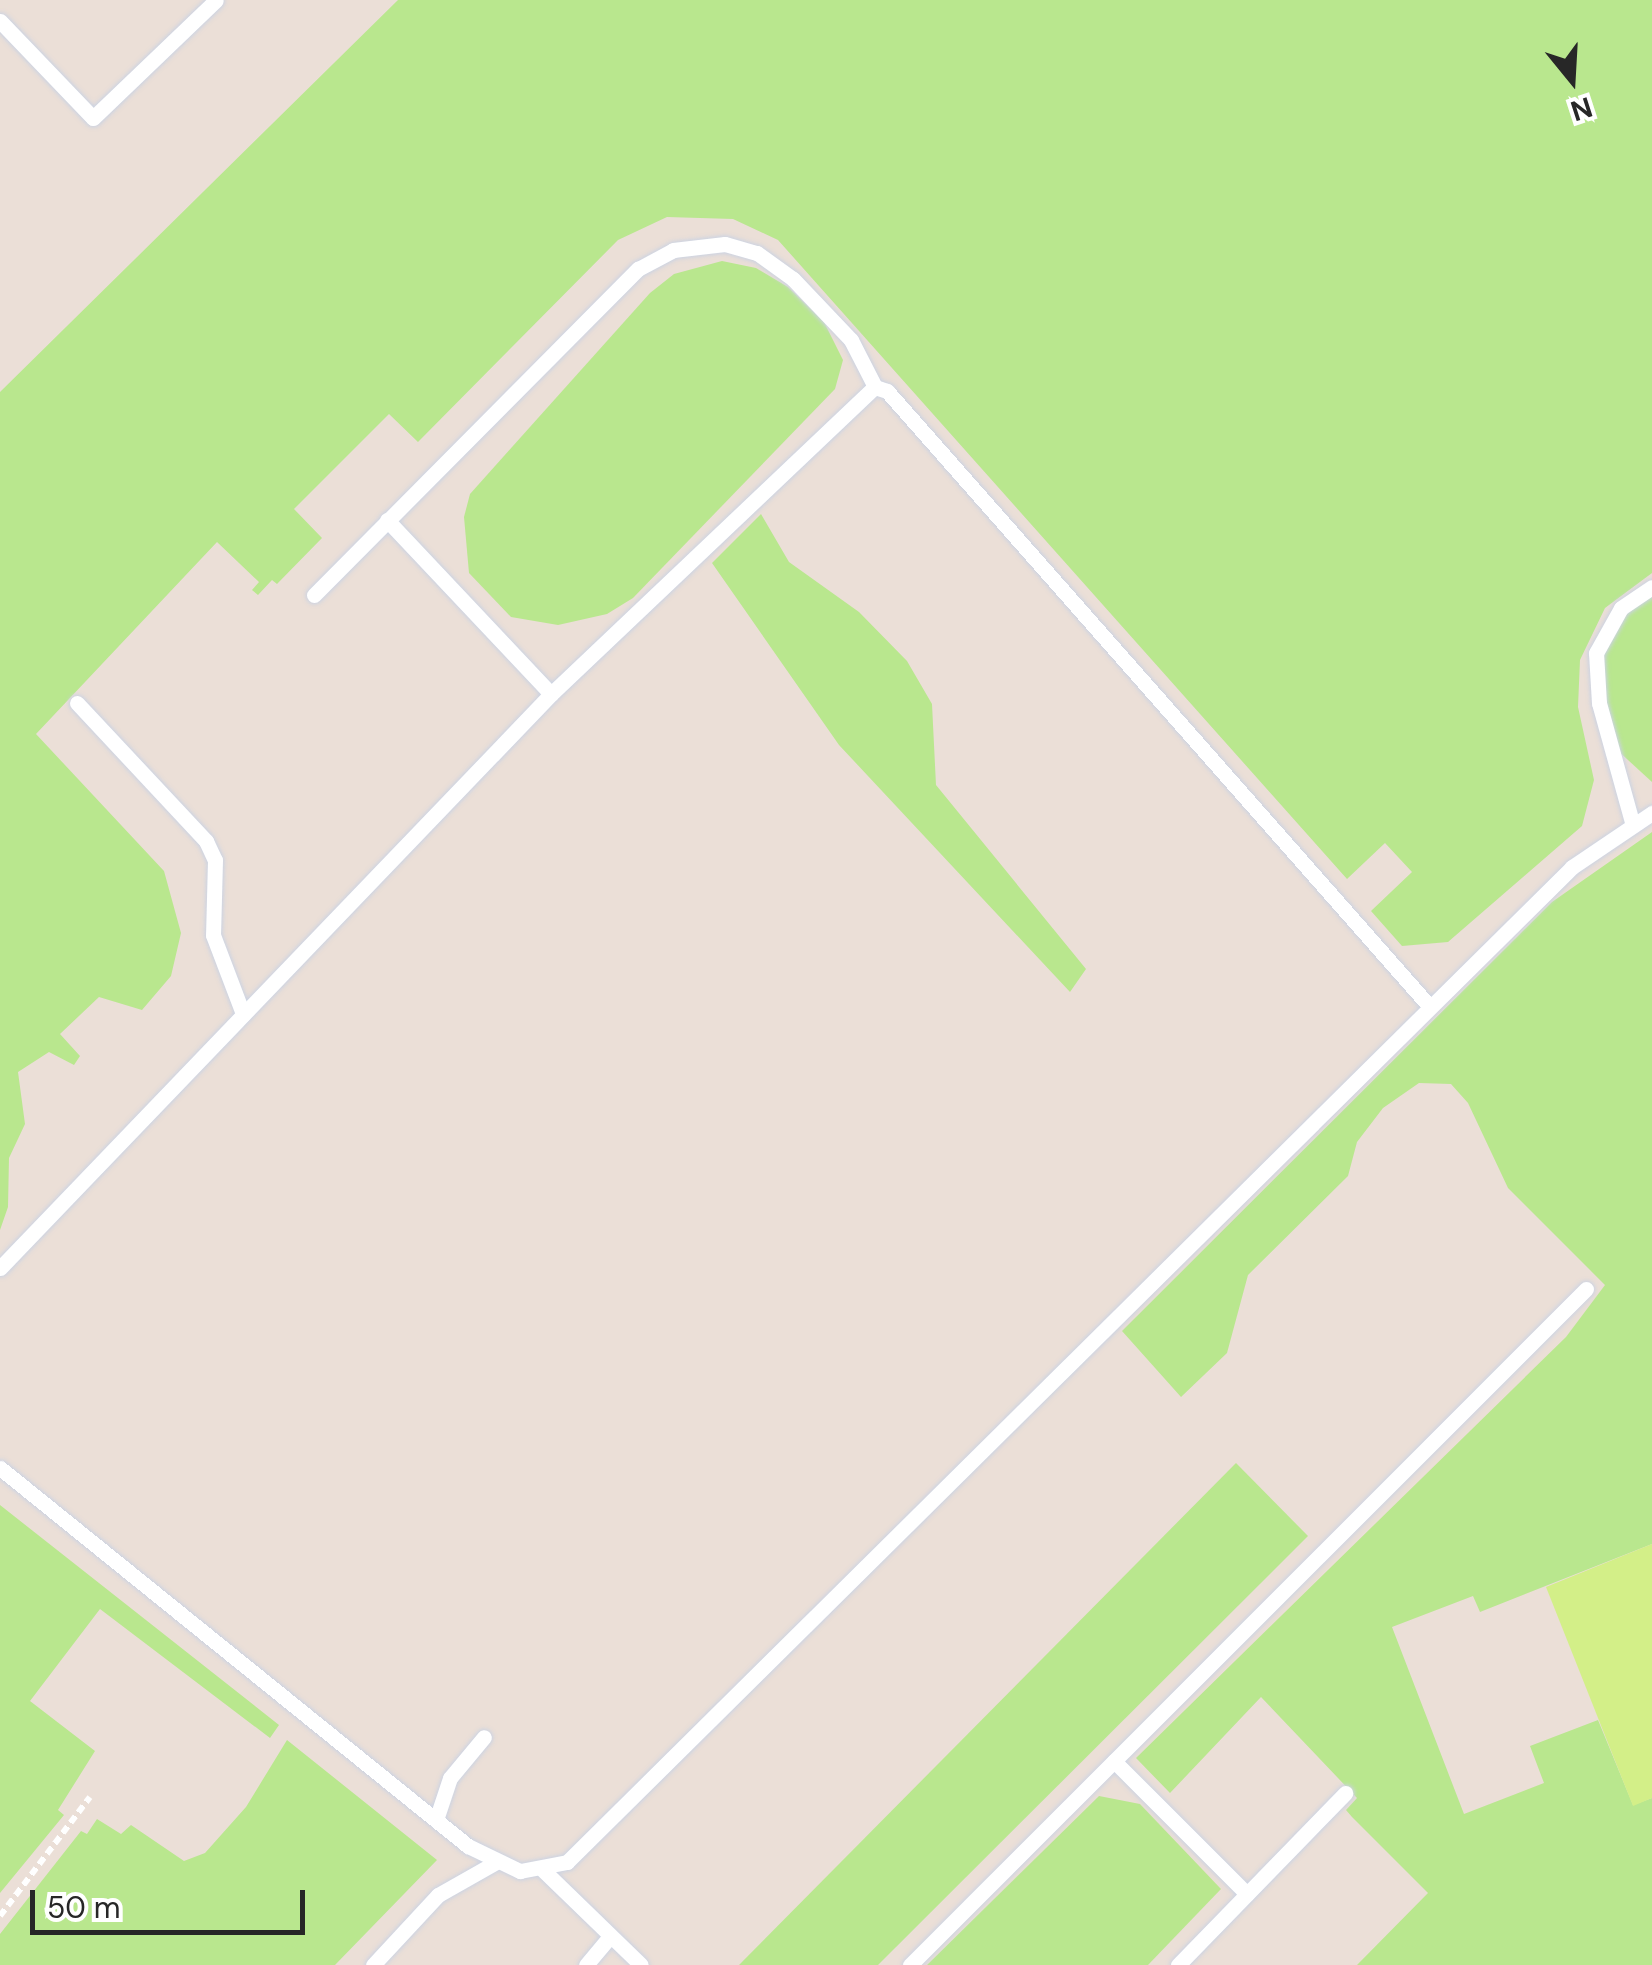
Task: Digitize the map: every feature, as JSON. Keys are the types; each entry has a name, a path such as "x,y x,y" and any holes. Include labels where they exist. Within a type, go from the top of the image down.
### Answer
{"lane":[{"path":"0,21 93,118 216,0"},
{"path":"314,594 638,270 673,250 725,244 757,254 792,279 851,340 875,386 887,391 1430,1006"},
{"path":"0,1268 550,694 875,386"},
{"path":"388,520 550,694"},
{"path":"1632,822 1599,703 1596,653 1620,608 1652,588"},
{"path":"77,703 206,841 215,860 214,935 243,1014"},
{"path":"0,1468 436,1820 496,1862 543,1870 568,1862 1572,868 1632,822 1652,814"},
{"path":"910,1965 1586,1288"},
{"path":"436,1820 450,1778 484,1737"},
{"path":"1114,1761 1247,1894"},
{"path":"1178,1965 1344,1793"},
{"path":"373,1965 438,1895 496,1862"},
{"path":"543,1870 641,1965"},
{"path":"586,1965 610,1936"}],"path":[{"path":"0,1916 90,1796"}],"green space":[{"path":"398,0 1652,0 1652,573 1605,608 1580,660 1578,707 1594,780 1582,826 1448,942 1402,946 1371,911 1412,872 1385,843 1347,879 778,240 733,219 667,217 618,240 418,442 389,414 294,509 322,538 277,584 272,580 258,595 252,590 259,582 217,542 36,734 164,871 181,933 171,976 142,1010 99,997 60,1034 80,1056 74,1065 49,1052 18,1072 25,1124 9,1158 8,1207 0,1230 0,392"},
{"path":"722,261 756,268 788,287 824,322 843,360 835,389 633,598 607,614 558,625 511,617 469,573 464,517 470,494 650,293 674,274"},
{"path":"761,514 789,562 859,612 907,661 932,704 936,785 1086,969 1070,992 839,745 712,563"},
{"path":"1652,594 1652,782 1616,749 1600,688 1605,649 1631,604"},
{"path":"1652,832 1652,1544 1480,1612 1473,1596 1392,1627 1464,1814 1544,1783 1530,1746 1598,1720 1633,1805 1652,1798 1652,1965 1357,1965 1428,1893 1346,1810 1357,1798 1261,1697 1170,1793 1136,1758 1566,1337 1605,1285 1508,1188 1468,1103 1451,1084 1419,1083 1383,1108 1357,1142 1348,1176 1248,1275 1227,1353 1181,1397 1122,1331 1552,902"},
{"path":"1236,1463 1308,1536 878,1965 739,1965"},
{"path":"0,1505 279,1725 270,1738 100,1609 30,1701 95,1751 58,1810 64,1815 0,1893"},
{"path":"1652,1544 1652,1798 1633,1806 1546,1587"},
{"path":"287,1740 437,1860 335,1965 0,1965 0,1934 81,1831 87,1834 97,1819 121,1834 131,1825 184,1861 205,1853 246,1807"},
{"path":"1099,1796 1140,1804 1221,1889 1148,1965 927,1965"}]}
